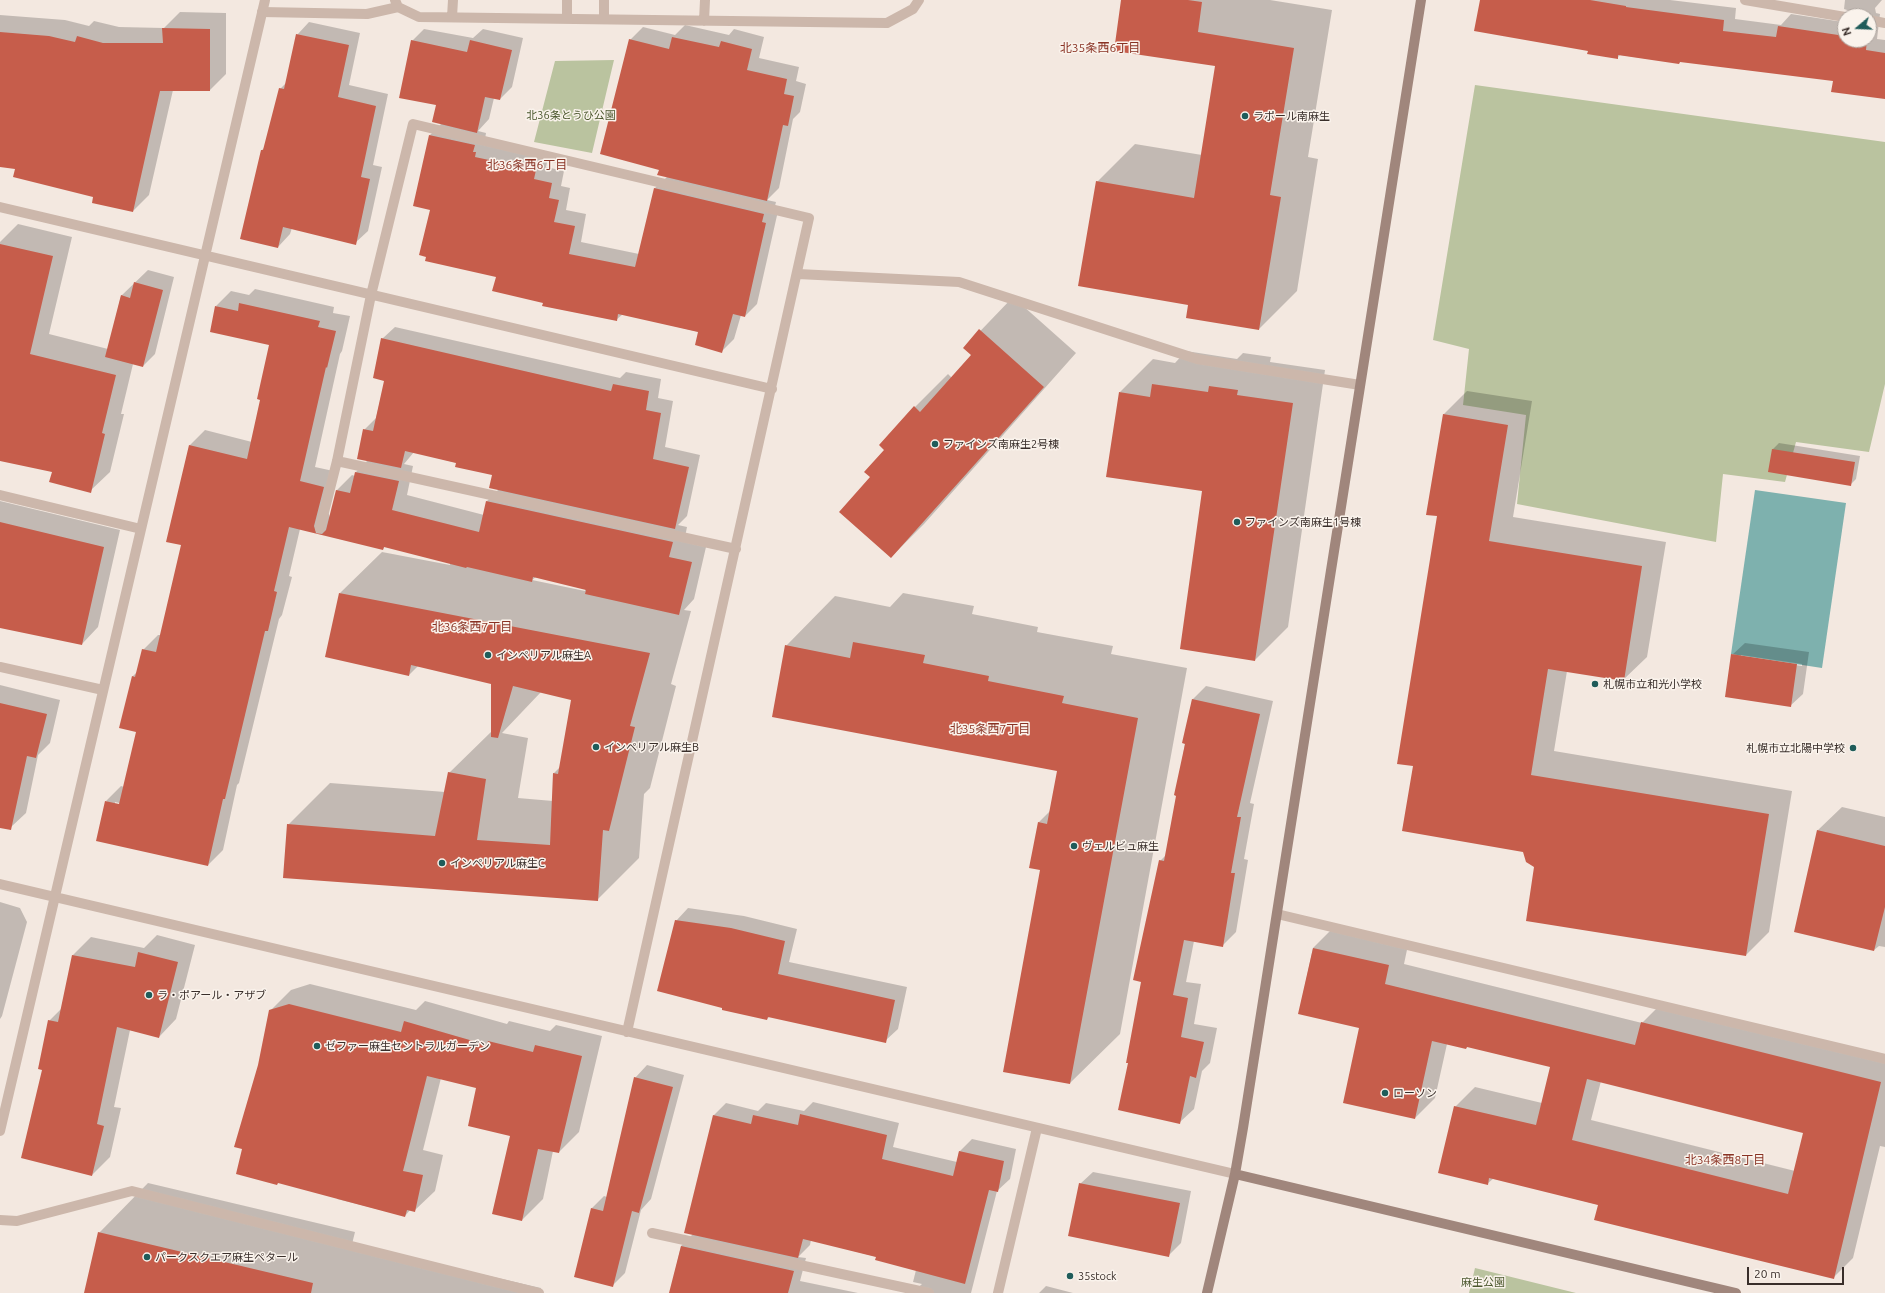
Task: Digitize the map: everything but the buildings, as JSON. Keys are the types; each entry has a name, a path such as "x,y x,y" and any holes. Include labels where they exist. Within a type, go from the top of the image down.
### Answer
{"street":[{"path":"0,1131 265,0"},
{"path":"452,17 453,0"},
{"path":"567,0 568,19"},
{"path":"604,0 604,19"},
{"path":"704,21 705,0"},
{"path":"262,12 367,14 397,3 418,17 887,23 913,9 919,0"},
{"path":"1207,1293 1235,1174 1421,0"},
{"path":"1745,0 1837,15"},
{"path":"320,528 337,461 371,295 413,124 809,218 798,274 627,1032"},
{"path":"0,207 772,389"},
{"path":"798,274 959,282 1197,360 1360,385"},
{"path":"337,461 736,549"},
{"path":"0,495 141,529"},
{"path":"0,668 103,690"},
{"path":"0,884 1736,1293"},
{"path":"1277,914 1885,1059"},
{"path":"998,1293 1037,1128"},
{"path":"0,1220 17,1221 132,1191 539,1293"},
{"path":"652,1233 929,1293"}],"green space":[{"name":"北36条とうひ公園","path":"614,60 592,153 534,142 555,61"},
{"path":"1475,85 1885,142 1885,384 1869,452 1796,442 1785,482 1723,474 1716,542 1517,504 1526,415 1463,405 1469,349 1433,340"},
{"name":"麻生公園","path":"1475,1268 1576,1293 1469,1293"}],"water":[{"path":"1755,490 1846,503 1822,668 1731,654"}],"place":[{"name":"ラポール南麻生","path":"1245,116"},
{"name":"ファインズ南麻生2号棟","path":"935,444"},
{"name":"ファインズ南麻生1号棟","path":"1237,522"},
{"name":"インペリアル麻生A","path":"488,655"},
{"name":"札幌市立和光小学校","path":"1595,684"},
{"name":"インペリアル麻生B","path":"596,747"},
{"name":"札幌市立北陽中学校","path":"1853,748"},
{"name":"ヴェルビュ麻生","path":"1074,846"},
{"name":"インペリアル麻生C","path":"442,863"},
{"name":"ラ・ポアール・アザブ","path":"149,995"},
{"name":"ゼファー麻生セントラルガーデン","path":"317,1046"},
{"name":"ローソン","path":"1385,1093"},
{"name":"パークスクエア麻生ペタール","path":"147,1257"},
{"name":"35stock","path":"1070,1276"}],"district":[{"name":"北35条西6丁目","path":"1100,48"},
{"name":"北36条西6丁目","path":"527,165"},
{"name":"北36条西7丁目","path":"472,627"},
{"name":"北35条西7丁目","path":"990,729"},
{"name":"北34条西8丁目","path":"1725,1160"}]}
